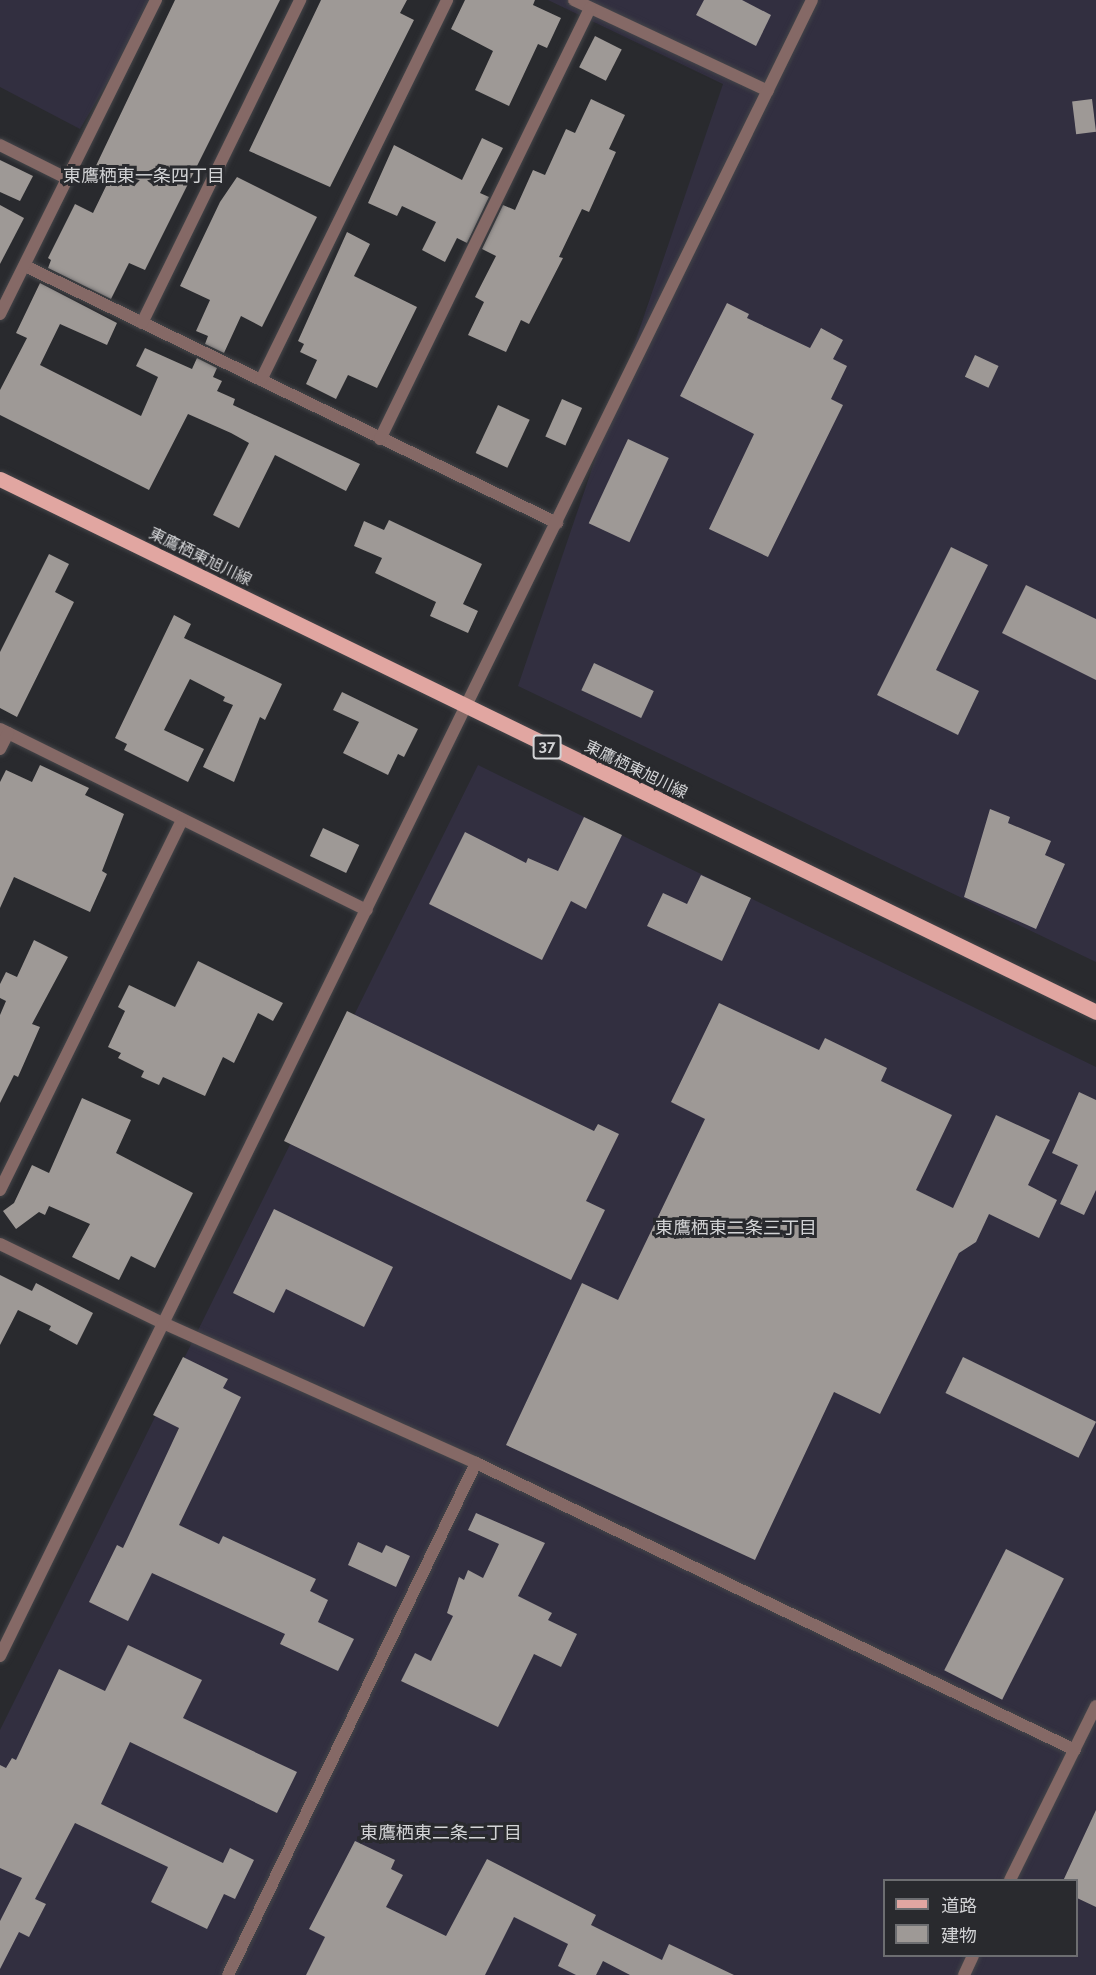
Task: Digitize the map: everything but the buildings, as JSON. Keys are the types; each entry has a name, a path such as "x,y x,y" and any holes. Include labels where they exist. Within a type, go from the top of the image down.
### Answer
{"main road":[{"name":"東鷹栖東旭川線","path":"0,479 466,708 1096,1012"}],"street":[{"path":"0,314 156,0"},
{"path":"142,323 300,0"},
{"path":"261,380 447,0"},
{"path":"574,0 768,91"},
{"path":"0,1656 812,0"},
{"path":"380,439 590,8"},
{"path":"0,145 68,179"},
{"path":"25,266 557,523"},
{"path":"0,749 4,731 366,910"},
{"path":"0,1190 182,820"},
{"path":"0,1244 163,1323 476,1463 1075,1750"},
{"path":"228,1975 476,1463"},
{"path":"1011,1879 1096,1706"},
{"path":"964,1975 973,1957"}],"shaded area":[{"path":"0,0 156,0 80,129 0,87"},
{"path":"548,0 1096,0 1096,962 518,686 723,84"},
{"path":"478,765 1096,1067 1096,1975 0,1975 0,1730"}],"district":[{"name":"東鷹栖東一条四丁目","path":"144,176"},
{"name":"東鷹栖東二条三丁目","path":"736,1228"},
{"name":"東鷹栖東二条二丁目","path":"441,1833"}]}
